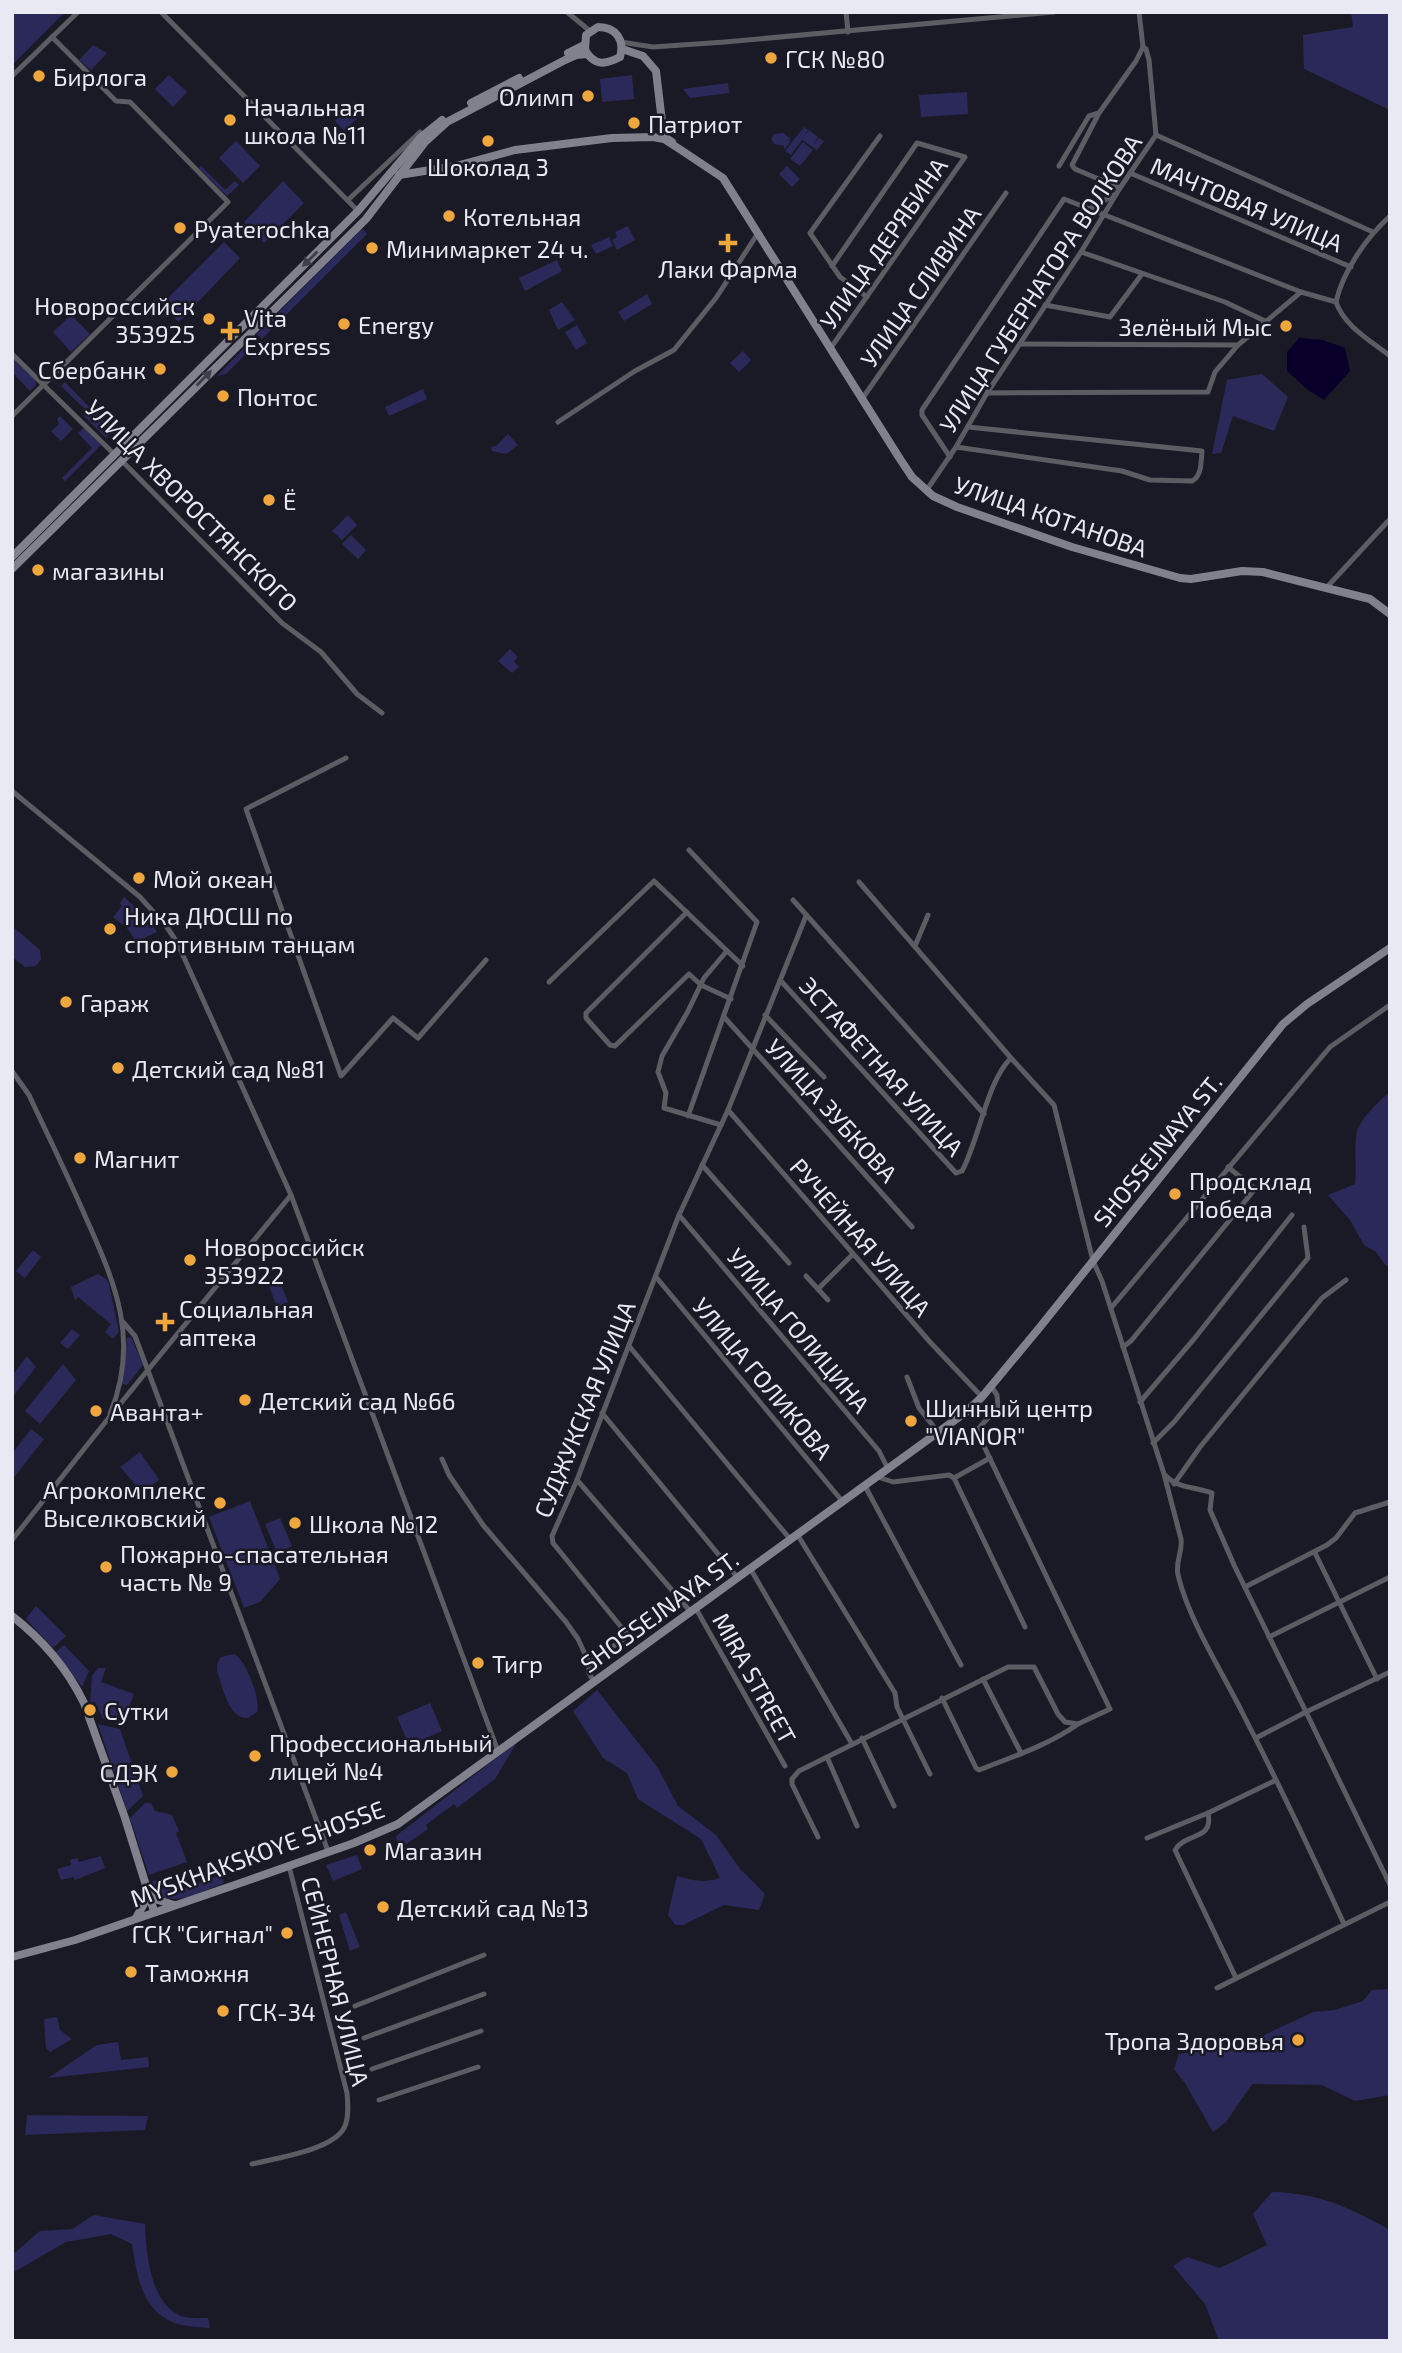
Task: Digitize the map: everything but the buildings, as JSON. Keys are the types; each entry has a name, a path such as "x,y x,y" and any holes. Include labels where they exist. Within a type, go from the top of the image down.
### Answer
{"street":[{"path":"12,76 78,12"},
{"path":"161,12 366,219"},
{"path":"567,12 590,31"},
{"path":"846,12 848,32"},
{"path":"585,50 602,64 621,49 646,46 848,32 1054,12"},
{"name":"УЛИЦА ГУБЕРНАТОРА ВОЛКОВА","path":"926,491 1156,135 1149,60 1143,47 1139,12"},
{"path":"164,412 366,219 405,172 425,142 447,122 585,50 590,31 598,27 606,27 617,34 621,49"},
{"path":"12,416 228,202 130,102 116,101 52,37"},
{"path":"643,57 646,46"},
{"path":"1118,191 1072,165 1099,113 1143,47"},
{"path":"621,49 643,57 653,66 658,76 660,118 665,137 703,163"},
{"path":"405,172 456,166 515,150 612,138 659,136 653,73 641,58 621,49"},
{"path":"12,569 358,211 421,136 488,93 585,50"},
{"path":"1059,166 1089,116 1099,113"},
{"path":"348,200 420,132"},
{"path":"1156,135 1373,232"},
{"name":"УЛИЦА КОТАНОВА","path":"659,136 723,178 912,477 926,491 957,507 1072,547 1167,576 1191,579 1252,570 1370,599 1390,614"},
{"path":"867,297 840,277 810,233 880,136"},
{"name":"УЛИЦА ДЕРЯБИНА","path":"830,349 965,157 920,143 916,145 832,266"},
{"name":"МАЧТОВАЯ УЛИЦА","path":"1130,173 1351,267"},
{"path":"1091,208 1118,191"},
{"name":"УЛИЦА СЛИВИНА","path":"862,399 1006,193"},
{"path":"950,457 922,415 922,410 1064,199 1301,292 1336,302"},
{"path":"1389,354 1353,326 1339,310 1336,302 1351,267 1373,232 1390,216"},
{"path":"558,422 635,371 674,350 712,303 758,233"},
{"path":"1082,252 1224,302 1265,321"},
{"path":"1045,305 1110,317 1142,274"},
{"path":"987,393 1205,393 1210,390 1219,367 1238,345 1301,292"},
{"path":"1020,344 1238,345"},
{"name":"УЛИЦА ХВОРОСТЯНСКОГО","path":"12,354 282,623 321,652 345,682 382,713"},
{"path":"956,447 1122,471 1150,480 1181,481 1196,479 1202,451 968,427"},
{"path":"12,557 118,458"},
{"path":"1326,587 1390,519"},
{"path":"346,758 246,808 341,1076 393,1018 418,1038 486,960"},
{"path":"12,791 140,897 172,934 210,1011 291,1195 498,1751"},
{"path":"688,1116 758,922 689,850"},
{"path":"549,982 654,881 743,966"},
{"path":"859,882 1054,1105 1093,1261 1102,1281 1164,1474 1181,1539 1182,1548 1177,1561 1188,1605 1256,1738 1344,1924"},
{"path":"793,900 984,1114 1001,1070 1011,1058"},
{"path":"687,912 585,1015 610,1045 615,1046 687,975 692,975 701,985 731,999"},
{"path":"915,946 928,915"},
{"path":"789,1263 702,1165 728,1110 806,916"},
{"name":"SHOSSEJNAYA ST.","path":"982,1397 1283,1024 1307,1004 1390,948"},
{"path":"721,1125 663,1108 666,1093 658,1072 662,1056 708,972 726,952"},
{"name":"ЭСТАФЕТНАЯ УЛИЦА","path":"780,979 953,1171 959,1174 972,1153 984,1114"},
{"path":"1111,1308 1330,1047 1390,1005"},
{"path":"765,1015 824,1077"},
{"name":"УЛИЦА ЗУБКОВА","path":"725,1018 912,1227"},
{"path":"12,1071 29,1095 112,1277 123,1322 124,1358 119,1392 107,1420"},
{"name":"РУЧЕЙНАЯ УЛИЦА","path":"728,1110 930,1342 982,1397"},
{"name":"СУДЖУКСКАЯ УЛИЦА","path":"589,1663 626,1636 551,1541 679,1215 702,1165"},
{"path":"1123,1348 1255,1189 1228,1167"},
{"path":"12,1540 291,1195"},
{"name":"УЛИЦА ГОЛИЦИНА","path":"679,1215 879,1451 888,1469"},
{"path":"1140,1402 1194,1339 1292,1215"},
{"path":"1153,1443 1174,1422 1308,1258 1304,1227"},
{"path":"818,1289 853,1254"},
{"path":"806,1276 828,1300"},
{"name":"УЛИЦА ГОЛИКОВА","path":"656,1277 843,1502"},
{"path":"1174,1484 1199,1447 1322,1298 1346,1280"},
{"path":"123,1322 135,1336 328,1852"},
{"path":"629,1346 794,1537 895,1693 897,1707 930,1774"},
{"path":"908,1377 919,1408 938,1432"},
{"path":"119,1392 129,1391 139,1383"},
{"path":"942,1698 979,1770 1021,1753 1110,1709 981,1440 979,1428 998,1407 997,1395 991,1386"},
{"path":"843,1502 966,1412 982,1397"},
{"path":"602,1413 737,1577"},
{"path":"954,1478 990,1458"},
{"path":"442,1459 449,1475 483,1525 578,1639 594,1682"},
{"path":"1164,1474 1174,1484 1194,1486 1212,1493 1210,1510 1390,1885"},
{"path":"878,1477 893,1482 949,1475 954,1478 1025,1627"},
{"name":"MIRA STREET","path":"577,1479 693,1609 785,1766"},
{"path":"865,1486 961,1665"},
{"name":"SHOSSEJNAYA ST.","path":"498,1751 843,1502"},
{"path":"1245,1587 1315,1553 1336,1538 1355,1513 1390,1502"},
{"path":"1315,1553 1377,1679"},
{"path":"750,1568 852,1744"},
{"path":"1269,1637 1390,1577"},
{"path":"12,1616 51,1652 75,1685 93,1727 154,1912"},
{"path":"818,1837 794,1788 792,1779 799,1771 1008,1667 1034,1667 1058,1714 1065,1722 1078,1724"},
{"path":"1256,1738 1390,1672"},
{"path":"983,1679 1021,1753"},
{"path":"862,1738 894,1806"},
{"name":"MYSKHAKSKOYE SHOSSE","path":"12,1957 75,1940 376,1834 398,1824 498,1751"},
{"path":"827,1757 857,1826"},
{"path":"1147,1838 1208,1813 1276,1780"},
{"path":"1208,1813 1210,1823 1206,1830 1179,1844 1175,1850 1236,1978"},
{"name":"СЕЙНЕРНАЯ УЛИЦА","path":"252,2164 333,2141 346,2125 348,2114 347,2093 289,1866"},
{"path":"145,1886 158,1900 174,1905"},
{"path":"136,1918 145,1902 145,1886"},
{"path":"1217,1987 1390,1902"},
{"path":"355,2006 484,1955"},
{"path":"364,2038 484,1994"},
{"path":"372,2069 481,2031"},
{"path":"379,2100 478,2067"}],"shaded area":[{"path":"12,12 65,12 12,65"},
{"path":"1351,12 1390,12 1390,110 1304,69 1303,35 1353,27"},
{"path":"93,45 107,53 91,70 79,60"},
{"path":"169,75 187,92 173,107 155,89"},
{"path":"632,75 634,99 602,102 600,79"},
{"path":"728,83 729,93 690,98 683,89"},
{"path":"967,92 968,114 921,117 919,95"},
{"path":"355,101 365,111 344,131 335,121"},
{"path":"804,127 808,130 804,137 809,130 818,137 814,144 819,138 824,141 817,150 802,140 791,155 785,151"},
{"path":"783,133 791,139 787,140 791,141 784,150 784,146 774,144 771,139 774,134"},
{"path":"236,141 260,166 243,183 219,158"},
{"path":"803,142 813,150 800,166 790,159"},
{"path":"201,166 225,190 235,181 239,185 227,196 199,168"},
{"path":"787,166 800,179 792,187 779,174"},
{"path":"283,181 304,203 264,243 244,222"},
{"path":"628,226 635,240 617,250 612,240 617,237 615,232"},
{"path":"362,229 367,234 262,339 257,334"},
{"path":"609,237 613,246 596,254 591,245"},
{"path":"224,242 240,258 179,322 161,305"},
{"path":"557,260 562,271 525,291 519,278"},
{"path":"647,294 652,304 624,321 618,312"},
{"path":"562,302 575,320 558,330 549,310"},
{"path":"71,315 90,334 71,352 53,332"},
{"path":"577,325 587,343 576,350 565,332"},
{"path":"1299,338 1323,340 1345,348 1350,371 1324,400 1287,371 1287,352"},
{"path":"245,347 249,351 226,374 217,376"},
{"path":"743,351 751,360 739,372 730,363"},
{"path":"12,358 35,380 36,385 30,391 12,372"},
{"path":"1262,374 1288,397 1274,431 1233,416 1221,453 1212,454 1227,380"},
{"path":"65,382 95,413 107,414 111,432 106,438 83,415 87,411 61,386"},
{"path":"423,389 427,399 389,416 385,407"},
{"path":"60,416 73,429 61,441 51,431 59,424 57,419"},
{"path":"84,428 101,445 65,481 62,478 92,448 78,433"},
{"path":"508,434 518,445 506,454 492,451 491,447 496,446"},
{"path":"348,515 357,525 342,540 332,531"},
{"path":"351,535 366,550 358,559 342,544"},
{"path":"510,649 518,657 514,662 519,667 512,673 498,661"},
{"path":"124,897 148,919 157,932 136,942 128,929 113,917 122,906 120,903"},
{"path":"12,926 40,950 41,959 36,966 25,967 12,957"},
{"path":"1390,1092 1390,1264 1386,1266 1376,1252 1364,1245 1350,1220 1328,1195 1355,1184 1357,1132 1371,1110"},
{"path":"33,1250 41,1257 25,1278 16,1271"},
{"path":"98,1274 109,1284 119,1332 113,1339 105,1332 111,1324 78,1297 75,1301 71,1287"},
{"path":"280,1282 288,1302 277,1307 269,1286"},
{"path":"72,1329 80,1335 68,1349 60,1343"},
{"path":"131,1337 143,1365 127,1385 122,1384 127,1338"},
{"path":"27,1356 36,1367 12,1398 12,1376"},
{"path":"63,1364 76,1380 40,1424 25,1411"},
{"path":"31,1429 44,1439 12,1480 12,1454"},
{"path":"140,1452 159,1480 142,1492 120,1467"},
{"path":"250,1501 280,1579 260,1602 244,1608 209,1517"},
{"path":"280,1518 292,1546 277,1553 265,1524"},
{"path":"36,1606 66,1636 53,1648 26,1619"},
{"path":"64,1645 89,1671 82,1687 56,1652"},
{"path":"234,1654 248,1672 257,1698 257,1712 248,1718 241,1717 231,1708 217,1671 221,1657"},
{"path":"98,1668 106,1668 101,1682 134,1694 123,1724 103,1719 95,1702 90,1703 92,1676"},
{"path":"597,1690 658,1768 678,1806 716,1835 741,1870 765,1894 759,1910 724,1905 683,1925 675,1925 668,1915 677,1876 698,1881 720,1878 701,1839 638,1799 627,1773 603,1758 573,1711"},
{"path":"430,1703 442,1731 409,1745 397,1717"},
{"path":"98,1724 120,1729 143,1796 127,1811"},
{"path":"517,1742 495,1779 457,1808 454,1804 426,1825 428,1829 405,1845 397,1842 396,1836"},
{"path":"145,1803 151,1803 155,1811 172,1815 187,1862 149,1875 130,1818"},
{"path":"357,1855 362,1869 333,1881 326,1865"},
{"path":"101,1856 105,1868 75,1880 73,1877 61,1880 57,1869 71,1865 70,1860 77,1858 79,1862"},
{"path":"221,1875 224,1883 194,1895 173,1899 156,1892 151,1882 163,1878 176,1888 186,1888"},
{"path":"346,1912 360,1947 350,1951 339,1915"},
{"path":"1390,1989 1390,2095 1355,2101 1322,2085 1252,2084 1226,2122 1213,2132 1174,2069 1179,2054 1239,2047 1313,2012 1335,2010 1363,2001 1372,1990"},
{"path":"57,2017 60,2030 72,2039 50,2052 46,2048 44,2019"},
{"path":"118,2042 121,2060 148,2057 149,2067 48,2078 97,2045"},
{"path":"27,2115 148,2116 145,2130 25,2135"},
{"path":"1272,2192 1319,2198 1361,2214 1390,2230 1390,2341 1219,2341 1205,2304 1173,2266 1187,2257 1220,2268 1267,2245 1253,2214"},
{"path":"94,2215 145,2224 152,2276 162,2300 181,2316 208,2318 210,2328 178,2324 156,2311 143,2292 132,2244 111,2234 66,2242 12,2273 12,2255 40,2231 72,2229"}],"place":[{"name":"ГСК №80","path":"771,58"},
{"name":"Бирлога","path":"39,76"},
{"name":"Олимп","path":"588,96"},
{"name":"Начальная школа №11","path":"230,120"},
{"name":"Патриот","path":"634,123"},
{"name":"Шоколад 3","path":"488,141"},
{"name":"Котельная","path":"449,216"},
{"name":"Pyaterochka","path":"180,228"},
{"name":"Лаки Фарма","path":"728,243"},
{"name":"Минимаркет 24 ч.","path":"372,248"},
{"name":"Новороссийск 353925","path":"209,319"},
{"name":"Energy","path":"344,324"},
{"name":"Зелёный Мыс","path":"1286,326"},
{"name":"Vita Express","path":"230,331"},
{"name":"Сбербанк","path":"160,369"},
{"name":"Понтос","path":"223,396"},
{"name":"Ё","path":"269,500"},
{"name":"магазины","path":"38,570"},
{"name":"Мой океан","path":"139,878"},
{"name":"Ника ДЮСШ по спортивным танцам","path":"110,929"},
{"name":"Гараж","path":"66,1002"},
{"name":"Детский сад №81","path":"118,1068"},
{"name":"Магнит","path":"80,1158"},
{"name":"Продсклад Победа","path":"1175,1194"},
{"name":"Новороссийск 353922","path":"190,1260"},
{"name":"Социальная аптека","path":"165,1322"},
{"name":"Детский сад №66","path":"245,1400"},
{"name":"Аванта+","path":"96,1411"},
{"name":"Шинный центр \"VIANOR\"","path":"911,1421"},
{"name":"Агрокомплекс Выселковский","path":"220,1503"},
{"name":"Школа №12","path":"295,1523"},
{"name":"Пожарно-спасательная часть № 9","path":"106,1567"},
{"name":"Тигр","path":"478,1663"},
{"name":"Сутки","path":"90,1710"},
{"name":"Профессиональный лицей №4","path":"255,1756"},
{"name":"СДЭК","path":"172,1772"},
{"name":"Магазин","path":"370,1850"},
{"name":"Детский сад №13","path":"383,1907"},
{"name":"ГСК \"Сигнал\"","path":"287,1933"},
{"name":"Таможня","path":"131,1972"},
{"name":"ГСК-34","path":"223,2011"},
{"name":"Тропа Здоровья","path":"1298,2040"}]}
